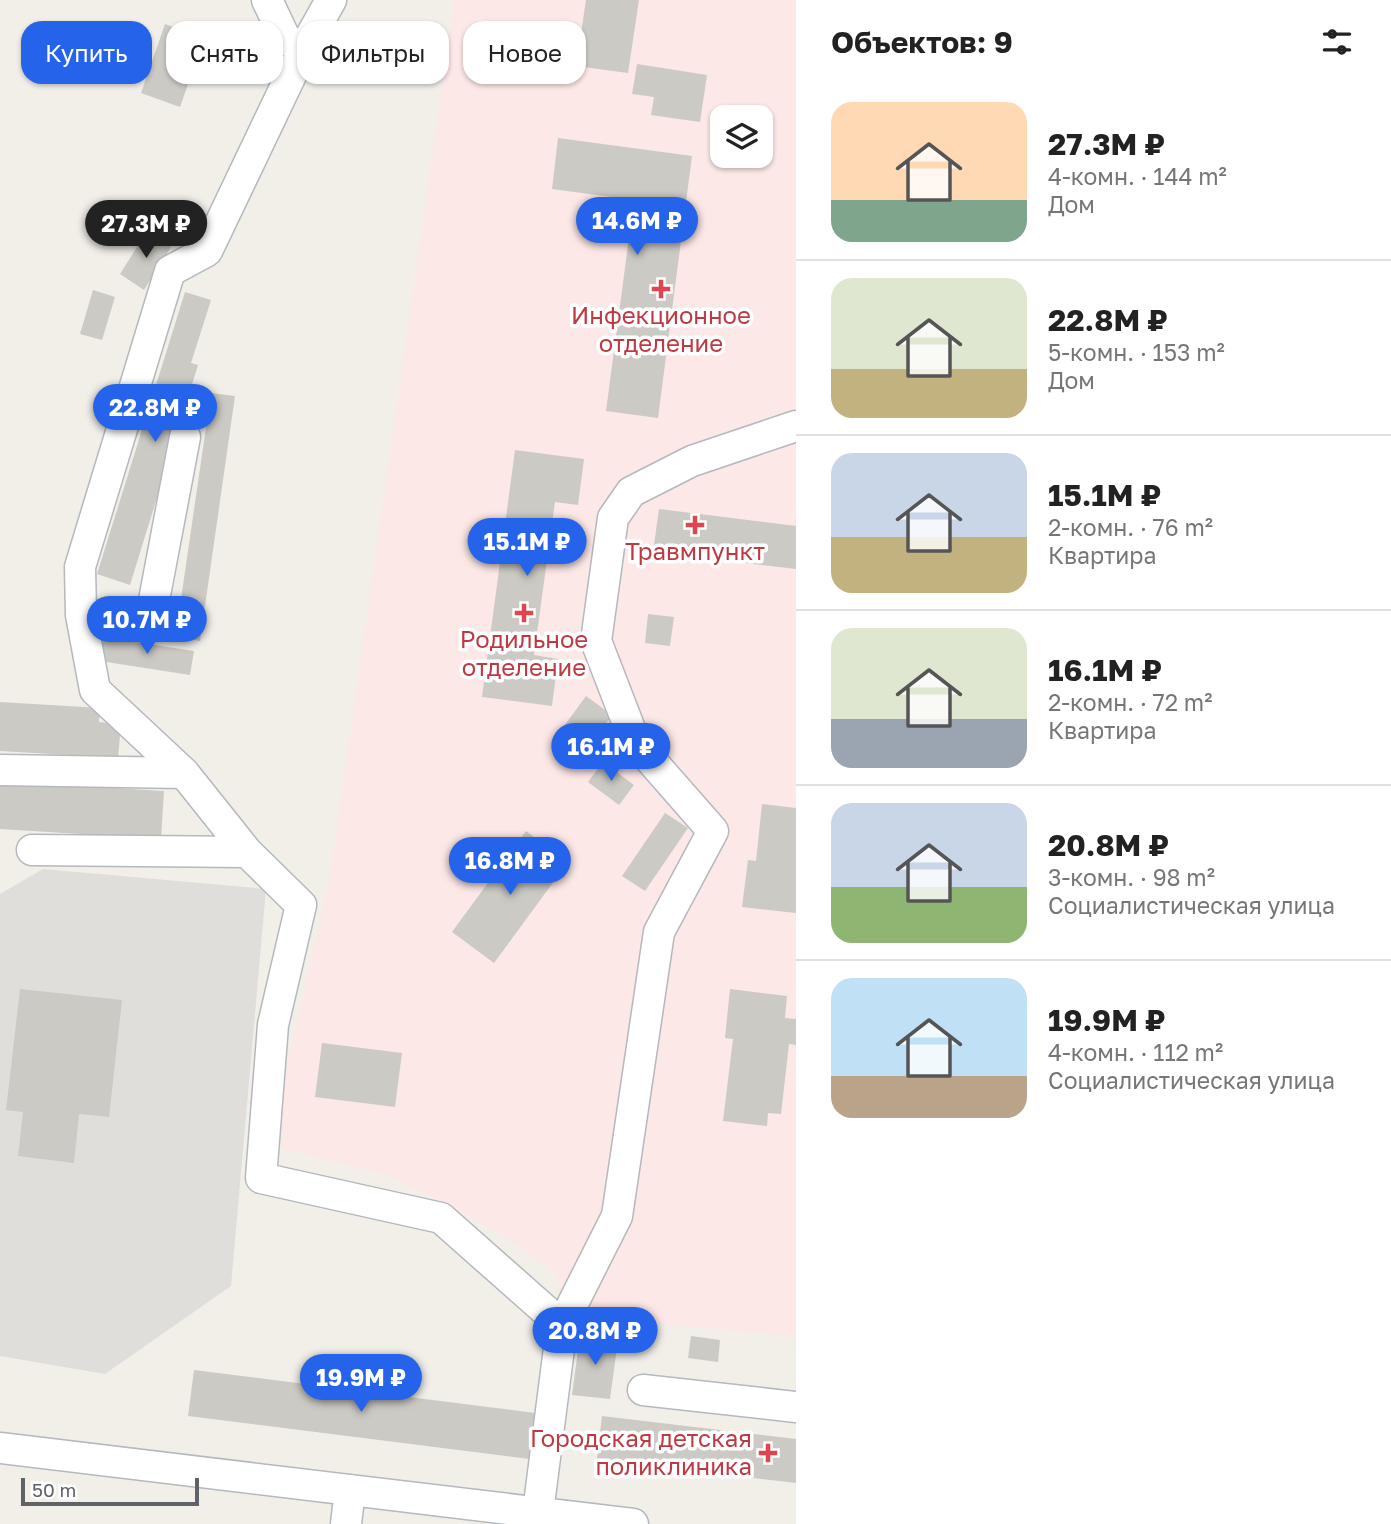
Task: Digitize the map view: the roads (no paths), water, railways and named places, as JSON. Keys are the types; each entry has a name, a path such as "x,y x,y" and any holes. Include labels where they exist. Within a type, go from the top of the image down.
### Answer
{"street":[{"path":"267,0 285,37 297,46"},
{"path":"319,21 331,0"},
{"path":"297,63 207,251 170,271 80,567 81,615 96,690 184,773 247,852 301,905 273,1025 261,1178 441,1218 562,1325"},
{"path":"538,1513 562,1325 617,1216 659,932 713,831 635,742 596,641 613,518 631,492 692,461 796,426"},
{"path":"81,615 151,616 186,437"},
{"path":"0,770 184,773"},
{"path":"32,850 247,852"},
{"path":"643,1390 796,1407"},
{"path":"0,1448 633,1524"},
{"path":"346,1524 350,1490"}],"place":[{"name":"Инфекционное отделение","path":"661,289"},
{"name":"Травмпункт","path":"695,525"},
{"name":"Родильное отделение","path":"524,613"},
{"name":"Городская детская поликлиника","path":"768,1453"}]}
